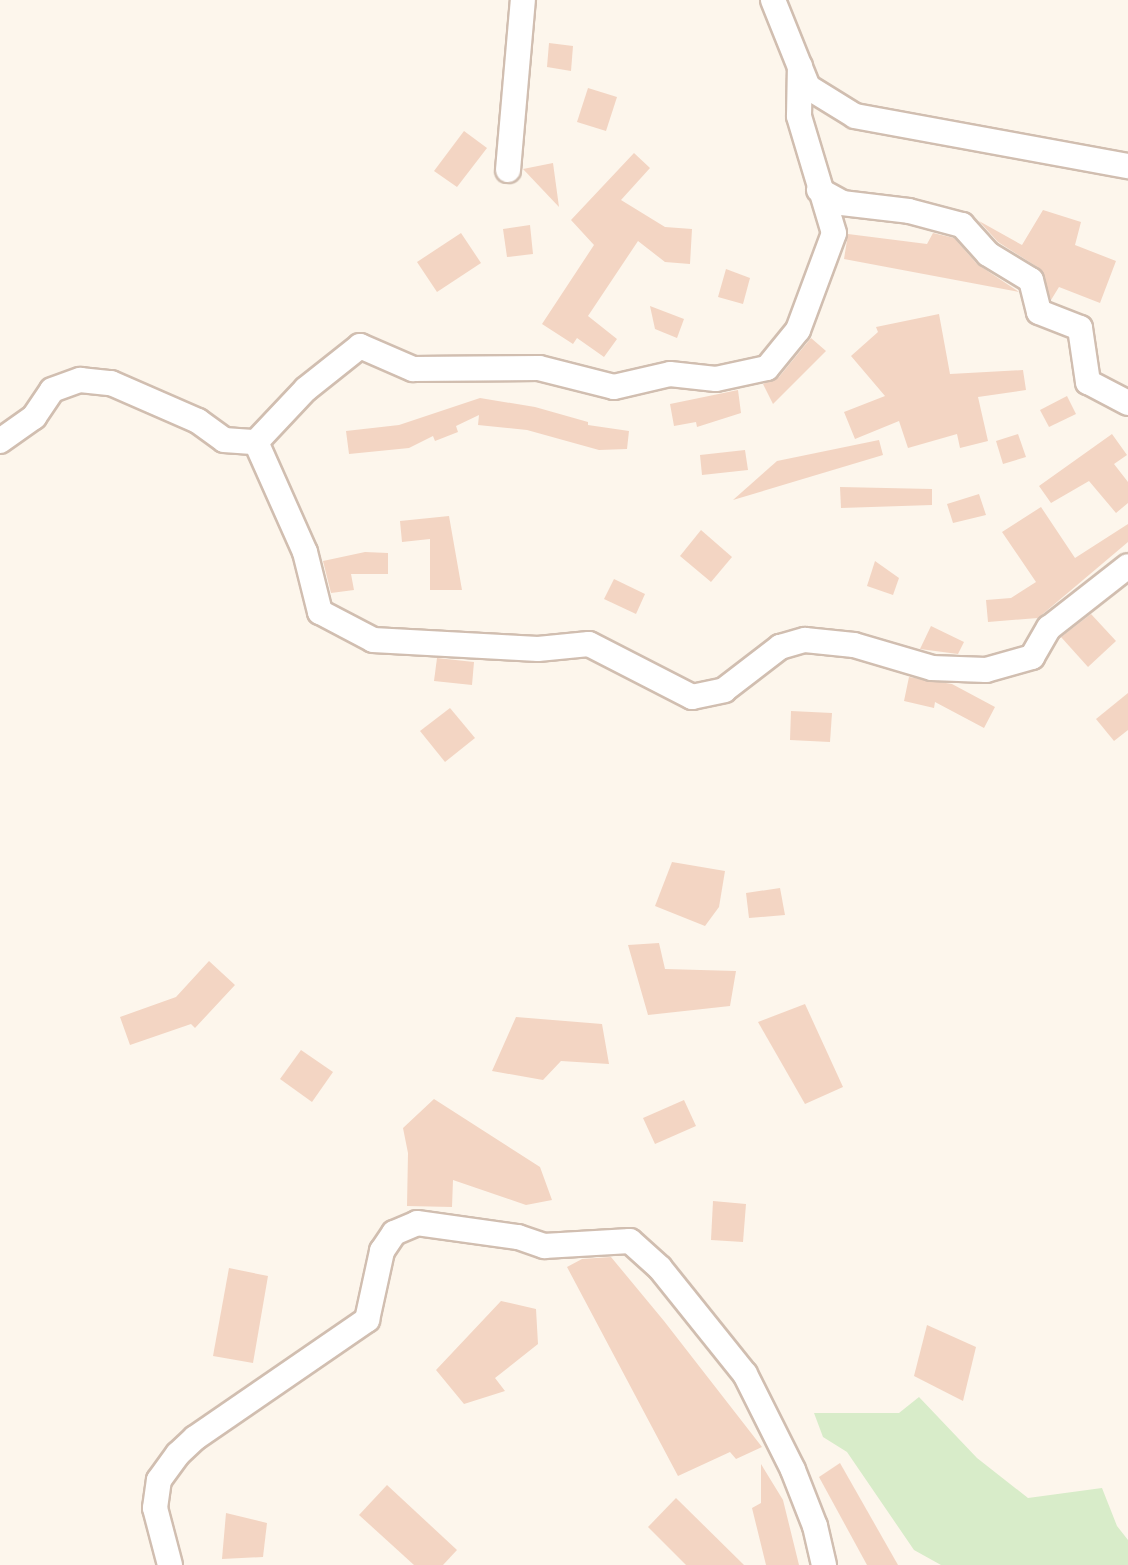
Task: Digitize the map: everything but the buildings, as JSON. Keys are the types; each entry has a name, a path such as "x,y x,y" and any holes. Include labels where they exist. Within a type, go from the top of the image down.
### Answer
{"street":[{"path":"508,170 523,0"},
{"path":"773,0 808,87 855,116 1128,166"},
{"path":"256,442 306,389 360,346 413,369 439,372 466,365 501,370 539,368 614,387 670,374 716,379 767,368 798,330 834,233 799,116 800,66"},
{"path":"819,190 842,203 909,211 962,225 988,254 1031,280 1039,312 1080,328 1088,382 1128,403"},
{"path":"0,441 34,417 52,390 80,380 111,383 198,421 225,440 256,442"},
{"path":"256,442 305,552 320,612 373,640 538,649 589,644 692,697 724,690 780,647 805,640 854,645 932,668 986,670 1032,657 1049,628 1128,566"},
{"path":"170,1565 155,1508 159,1480 178,1454 195,1437 367,1320 382,1251 394,1233 417,1223 518,1237 544,1247 630,1241 660,1268 745,1374 793,1470 816,1526 824,1565"}],"green space":[{"path":"919,1397 977,1458 1028,1498 1102,1488 1117,1526 1128,1540 1128,1565 941,1565 914,1550 847,1452 823,1437 814,1413 899,1413"}]}
